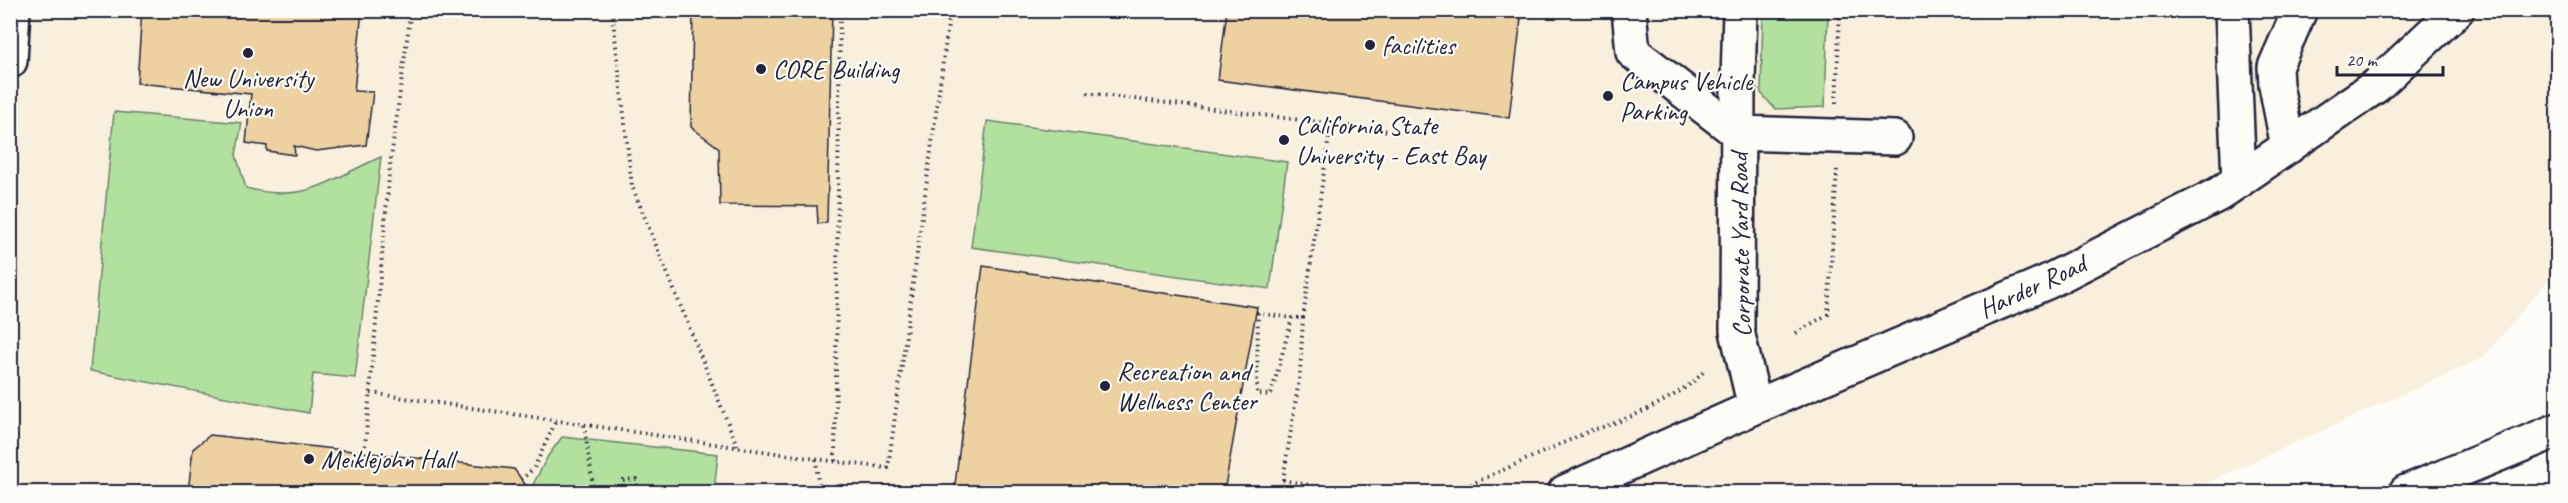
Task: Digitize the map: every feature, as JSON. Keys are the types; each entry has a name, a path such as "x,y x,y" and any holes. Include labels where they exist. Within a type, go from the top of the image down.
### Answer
{"street":[{"path":"10,61 13,10"},
{"path":"1629,10 1633,52 1738,133 1895,138"},
{"name":"Corporate Yard Road","path":"1740,10 1737,331 1755,407"},
{"path":"2232,10 2239,181"},
{"path":"2288,147 2276,85 2275,67 2300,10"},
{"name":"Harder Road","path":"1566,492 1755,407 2047,282 2220,194 2376,86 2457,10"},
{"path":"2406,492 2558,430"}],"path":[{"path":"365,446 390,166 411,10"},
{"path":"612,10 632,186 738,448"},
{"path":"836,461 840,10"},
{"path":"371,393 888,468 950,10"},
{"path":"1836,107 1840,10"},
{"path":"1087,93 1389,131"},
{"path":"1281,492 1299,374 1303,318 1331,122"},
{"path":"1796,333 1828,314 1838,163"},
{"path":"1292,318 1270,395 1257,394 1258,313 1303,318"},
{"path":"1454,492 1592,430 1608,426 1682,391 1705,370"},
{"path":"521,480 534,468 556,421"},
{"path":"584,425 594,492"},
{"path":"816,459 819,492"},
{"path":"622,492 623,480 636,479 637,492"},
{"path":"1283,480 1345,492"}],"shaded area":[{"name":"California State University - East Bay","path":"10,11 2557,11 2557,269 2483,358 2186,492 11,492"}],"green space":[{"path":"1763,11 1828,11 1825,107 1775,109 1761,93"},
{"path":"114,112 242,123 236,155 246,188 267,192 285,193 316,187 381,157 355,378 313,374 309,413 90,371"},
{"path":"987,121 1287,162 1270,289 971,247"},
{"path":"562,437 718,454 714,492 529,492 548,456"}],"building":[{"name":"New University Union","path":"142,10 362,10 354,91 373,92 366,145 316,151 294,146 295,155 267,151 267,146 246,143 251,94 137,83"},
{"name":"CORE Building","path":"693,10 832,10 827,222 818,224 817,206 720,205 719,148 691,127"},
{"name":"facilities","path":"1227,10 1522,10 1509,118 1218,80"},
{"name":"Recreation and Wellness Center","path":"983,266 1257,307 1224,492 954,492"},
{"name":"Meiklejohn Hall","path":"210,435 514,469 527,487 526,492 188,492 193,449"}],"place":[{"name":"facilities","path":"1370,45"},
{"name":"New University Union","path":"248,53"},
{"name":"CORE Building","path":"761,69"},
{"name":"Campus Vehicle Parking","path":"1608,96"},
{"name":"California State University - East Bay","path":"1284,140"},
{"name":"Recreation and Wellness Center","path":"1105,386"},
{"name":"Meiklejohn Hall","path":"309,459"}]}
